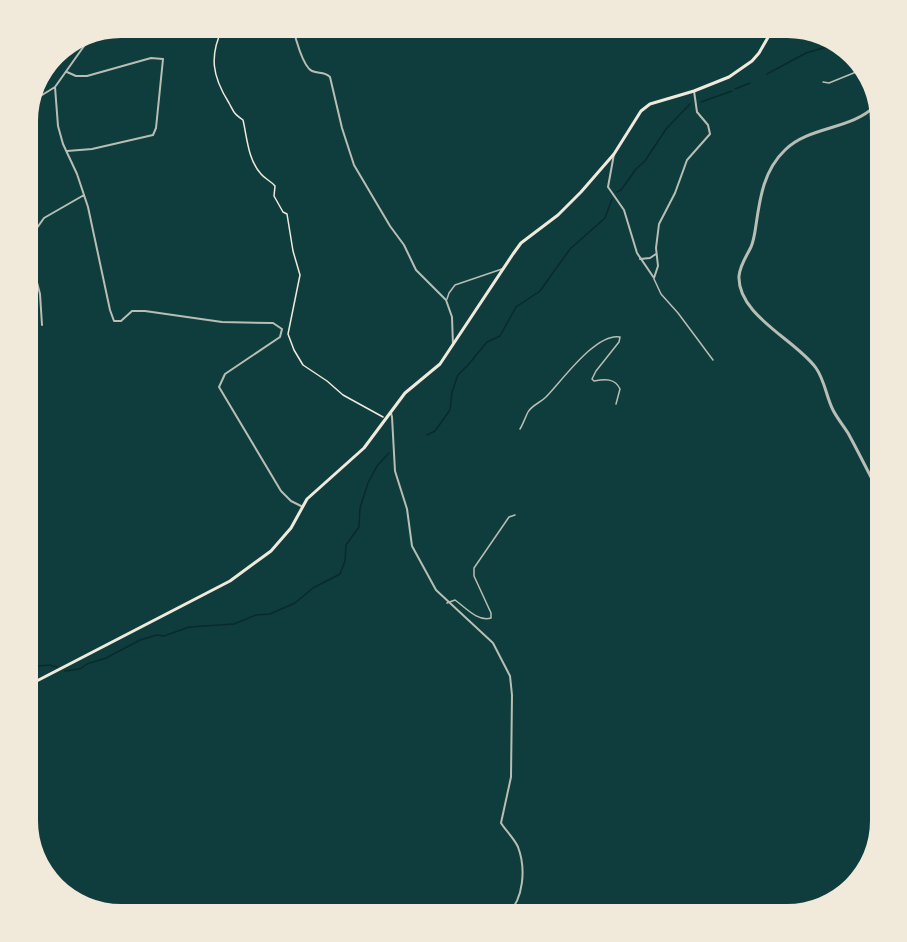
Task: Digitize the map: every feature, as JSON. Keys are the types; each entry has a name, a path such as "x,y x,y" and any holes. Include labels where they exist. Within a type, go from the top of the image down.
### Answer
{"main road":[{"path":"38,680 230,581 271,551 291,528 301,506 364,448 405,393 440,364 521,243 569,205 614,154 638,114 644,108 659,101 694,92 729,77 752,61 768,38"}],"street":[{"path":"296,38 309,68 326,73 330,77 348,151 366,186 404,245 416,270 446,300 452,317 453,345"},
{"path":"41,96 56,87 84,46"},
{"path":"67,72 76,76 87,76 151,58 163,59 156,128 153,135 87,150 67,151"},
{"path":"56,87 57,119 84,195 114,321 120,321 129,312 143,311 222,322 273,323 282,329 280,337 225,375 219,387 281,491 291,501 301,506"},
{"path":"654,278 658,266 656,254 659,224 675,193 687,160 710,134 708,125 697,112 694,92"},
{"path":"48,93 52,94 56,100"},
{"path":"869,111 862,116 804,137 790,145 779,157 769,172 761,192 753,241 741,265 739,281 750,307 816,367 825,384 833,411 848,433 870,475"},
{"path":"614,154 608,184 624,210 631,238 640,259 654,278"},
{"path":"38,226 44,218 84,195"},
{"path":"640,259 650,258 656,254"},
{"path":"38,286 42,325"},
{"path":"391,413 395,471 407,509 412,546 430,582 447,603 493,643 510,676 512,695 511,777 501,823 518,846 522,877 516,904"}],"lane":[{"path":"823,82 829,83 854,73"},
{"path":"446,300 455,285 502,269"},
{"path":"654,278 661,294 713,360"},
{"path":"520,429 529,411 545,398 581,358 606,339 615,336 620,337 617,345 596,370 592,379 594,381 608,379 618,385 620,389 616,404"},
{"path":"447,603 455,600 477,616 490,619 491,613 474,576 474,568 509,517 515,515"}],"path":[{"path":"219,38 214,51 219,88 233,112 243,120 247,144 256,166 260,174 276,186 274,196 283,212 287,214 290,224 293,251 300,275 289,329 290,341 303,365 343,395 386,420"}],"waterway":[{"path":"767,74 806,53 825,47"},
{"path":"735,89 750,83"},
{"path":"701,102 732,91"},
{"path":"617,192 645,161 666,129 690,104"},
{"path":"427,435 435,431 450,410 452,392 458,375 487,342 500,336 516,307 540,291 570,249 605,218 612,199"},
{"path":"65,671 80,669 140,640 157,635 164,636 189,627 234,624 256,615 270,614 295,603 313,588 340,574 345,561 346,545 359,527 360,508 368,483 377,466 389,453"},
{"path":"38,666 57,667"}]}
